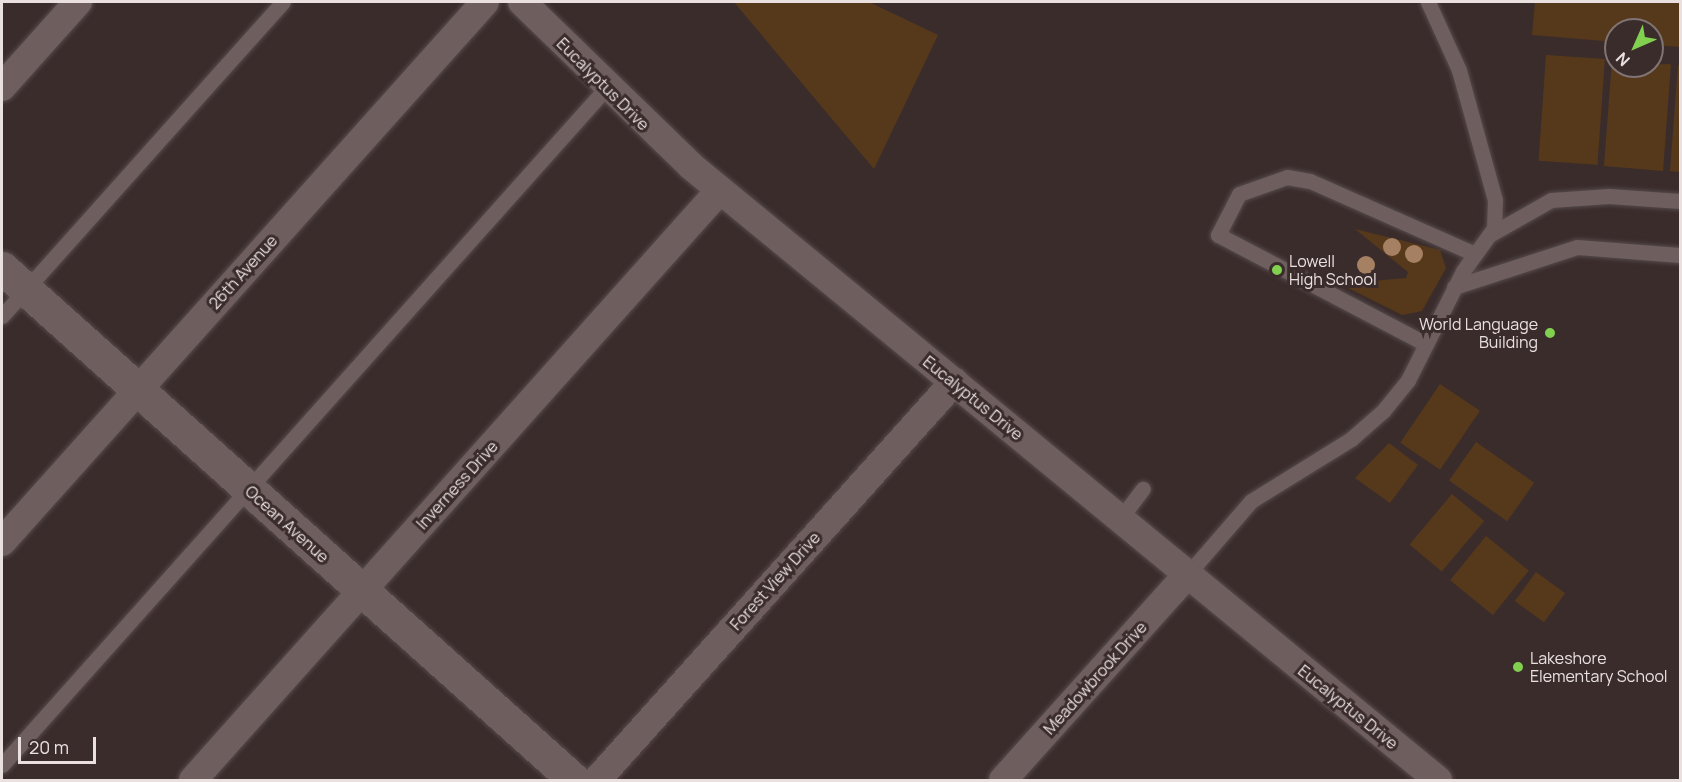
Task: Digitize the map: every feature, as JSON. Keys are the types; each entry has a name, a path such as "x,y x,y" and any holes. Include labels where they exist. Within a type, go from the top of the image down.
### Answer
{"street":[{"path":"2,87 78,2"},
{"name":"26th Avenue","path":"2,542 485,2"},
{"name":"Eucalyptus Drive","path":"522,2 606,88 720,190 1187,574 1422,776"},
{"name":"Inverness Drive","path":"193,780 720,190"},
{"name":"Ocean Avenue","path":"13,279 573,780"},
{"name":"Forest View Drive","path":"597,780 954,382"},
{"name":"Meadowbrook Drive","path":"1003,780 1187,574"}],"lane":[{"path":"2,316 13,279 283,2"},
{"path":"1187,574 1251,501 1338,449 1383,411 1426,344 1454,287 1489,236 1497,219 1495,200 1452,50 1428,2"},
{"path":"2,765 606,88"},
{"path":"1426,344 1218,235 1239,194 1287,177 1310,181 1475,254"},
{"path":"1489,236 1551,200 1609,196 1680,201"},
{"path":"1454,287 1577,247 1680,255"},
{"path":"1120,519 1143,489"}],"shaded area":[{"path":"734,2 869,2 938,35 874,169"},
{"path":"1535,2 1680,2 1680,47 1664,46 1664,18 1604,18 1604,41 1532,35"},
{"path":"1546,55 1604,59 1597,165 1539,161"},
{"path":"1664,64 1671,64 1663,171 1604,166 1611,78 1664,78"},
{"path":"1678,65 1680,65 1680,172 1670,171"},
{"path":"1355,229 1440,250 1446,268 1422,311 1402,315 1340,284 1406,278 1408,272"},
{"path":"1440,384 1480,411 1440,470 1400,443"},
{"path":"1476,442 1534,483 1507,521 1449,481"},
{"path":"1389,443 1418,465 1390,503 1355,478"},
{"path":"1452,494 1484,521 1442,572 1410,545"},
{"path":"1486,536 1529,571 1493,615 1450,580"},
{"path":"1536,572 1565,593 1544,622 1515,601"}],"place":[{"name":"Lowell High School","path":"1277,270"},
{"name":"World Language Building","path":"1550,333"},
{"name":"Lakeshore Elementary School","path":"1518,667"}]}
